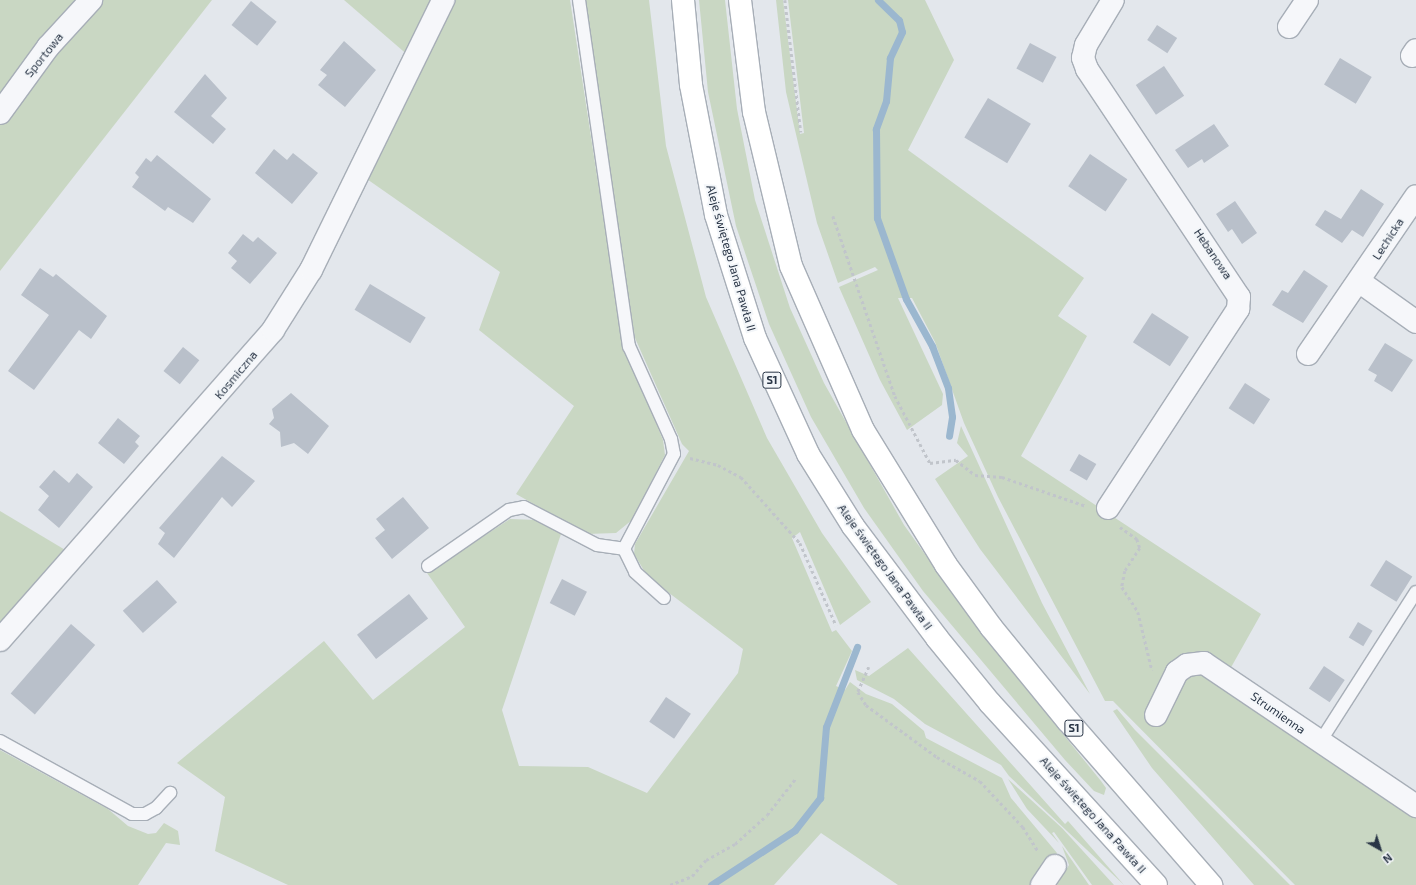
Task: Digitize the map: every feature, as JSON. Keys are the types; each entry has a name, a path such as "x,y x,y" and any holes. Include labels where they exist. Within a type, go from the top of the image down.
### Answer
{"highway":[{"name":"Aleje świętego Jana Pawła II","path":"683,0 691,85 716,214 754,338 808,454 853,526 936,638 990,703 1156,885"},
{"name":"S1","path":"740,0 754,112 791,266 863,430 946,565 991,627 1211,885"}],"street":[{"name":"Sportowa","path":"0,113 48,47 91,0"},
{"name":"Kosmiczna","path":"0,640 273,330 311,270 444,0"},
{"name":"Hebanowa","path":"1108,508 1238,309 1239,298 1087,69 1083,58 1086,46 1113,0"},
{"path":"1289,27 1307,0"},
{"name":"Lechicka","path":"1308,354 1360,282 1416,196"},
{"path":"1360,282 1416,322"},
{"name":"Strumienna","path":"1156,715 1170,681 1186,665 1204,663 1416,806"}],"lane":[{"path":"579,0 629,346 671,439 674,454 624,549"},
{"path":"428,566 509,510 524,507 596,545 624,549"},
{"path":"624,549 635,572 664,598"},
{"path":"1320,742 1416,592"},
{"path":"0,741 132,814 145,814 156,808 170,793"}],"path":[{"path":"785,0 801,132"},
{"path":"833,216 895,396 930,463 956,460 975,475 1002,478 1090,508 1108,508 1107,514 1137,539 1140,548 1125,571 1122,587 1138,612 1148,639 1152,670 1170,681"},
{"path":"674,454 718,465 741,477 800,543 836,625"},
{"path":"869,667 858,692 866,705 995,794 1023,827 1048,875"},
{"path":"670,885 692,876 706,860 735,844 767,815 796,778"}],"green space":[{"path":"0,0 84,0 0,103"},
{"path":"98,0 212,0 0,271 0,121"},
{"path":"344,0 437,0 410,57"},
{"path":"450,0 570,0 622,339 663,440 665,455 632,520 616,533 587,534 516,494 574,406 479,330 500,272 364,177"},
{"path":"586,0 649,0 666,146 706,297 767,438 822,533 871,602 840,625 800,532 792,538 832,632 836,630 852,651 836,686 845,690 850,682 866,694 892,704 924,731 926,738 1002,778 1011,798 1057,853 1036,885 898,885 821,833 774,885 288,885 215,851 225,797 177,763 324,641 373,700 465,627 427,573 510,519 537,520 561,534 502,710 519,766 588,767 647,793 738,673 743,649 648,577 634,554 635,544 689,451 682,444 635,338 587,34"},
{"path":"699,0 725,0 737,109 755,200 790,308 824,383 904,525 985,638 1101,781 1106,788 1104,795 1094,791 1065,760 923,591 864,508 811,417 769,324 736,226 708,92"},
{"path":"776,0 783,0 800,134 804,133 788,0 925,0 954,60 908,150 1084,278 1058,316 1087,336 1021,456 1261,614 1229,671 1204,659 1170,693 1195,669 1416,813 1416,885 1295,885 1113,701 1105,701 998,497 964,423 935,342 912,298 898,298 943,394 942,405 907,430 880,380 839,287 878,270 875,267 838,283 817,223 786,92"},
{"path":"961,426 1042,603 1090,694 980,549 935,479 968,456 957,443"},
{"path":"0,511 72,554 0,634"},
{"path":"908,648 1065,824 1068,821 1124,885 1009,776 1001,765 925,724 894,699 857,680 855,670 869,676"},
{"path":"1117,709 1135,730 1290,885 1254,885 1152,768 1113,711"},
{"path":"0,750 108,809 128,826 148,834 156,833 164,823 178,831 180,845 166,843 138,885 0,885"},
{"path":"1008,779 1062,828 1114,885 1092,885 1054,832 1052,833 1059,843 1027,809"},
{"path":"1062,846 1089,885 1057,885 1069,865"}],"building":[{"path":"251,1 277,22 257,46 231,25"},
{"path":"1157,25 1177,38 1167,53 1147,40"},
{"path":"344,41 376,70 345,107 318,85 327,75 320,70"},
{"path":"1030,43 1056,57 1043,83 1016,69"},
{"path":"1340,58 1372,77 1356,104 1324,85"},
{"path":"1164,66 1184,96 1156,115 1136,85"},
{"path":"205,74 227,98 211,116 226,129 213,144 174,112"},
{"path":"988,98 1031,124 1007,163 964,137"},
{"path":"1214,124 1229,146 1204,163 1202,159 1188,168 1175,150"},
{"path":"274,149 287,160 293,153 318,173 292,204 255,173"},
{"path":"1090,154 1127,179 1105,211 1068,186"},
{"path":"157,155 211,199 193,223 168,207 165,211 132,187 139,177 135,173 146,158 151,162"},
{"path":"1361,189 1384,204 1363,237 1352,230 1342,243 1315,225 1325,210 1341,219"},
{"path":"1235,201 1257,233 1242,244 1232,229 1228,232 1216,214"},
{"path":"243,234 253,242 258,237 277,253 250,284 231,268 237,261 228,253"},
{"path":"40,268 53,277 56,274 107,316 91,339 79,330 34,390 8,371 49,315 21,295"},
{"path":"1304,270 1328,286 1303,323 1272,305 1282,290 1288,293"},
{"path":"370,284 426,317 410,343 355,310"},
{"path":"1152,313 1189,337 1170,366 1133,342"},
{"path":"1385,343 1413,360 1392,392 1374,381 1377,375 1368,370"},
{"path":"183,347 199,360 180,384 163,371"},
{"path":"1245,383 1270,399 1254,424 1229,408"},
{"path":"291,393 329,426 308,454 294,443 281,447 280,432 269,424 274,418 272,409"},
{"path":"118,418 140,436 135,442 139,446 124,464 98,443"},
{"path":"1079,454 1096,464 1087,480 1070,470"},
{"path":"222,456 255,481 232,507 222,497 174,558 158,544 165,533 159,528"},
{"path":"54,470 69,483 77,473 93,487 59,528 38,510 49,496 39,487"},
{"path":"403,497 429,528 392,559 375,538 385,530 376,519"},
{"path":"1386,560 1412,576 1396,602 1370,585"},
{"path":"562,579 587,592 575,616 550,603"},
{"path":"157,580 177,602 143,633 123,611"},
{"path":"409,594 428,618 376,659 357,635"},
{"path":"1358,622 1373,631 1363,646 1349,637"},
{"path":"71,624 95,645 35,714 11,693"},
{"path":"1324,666 1345,680 1330,702 1309,688"},
{"path":"666,697 691,714 674,739 649,722"}],"waterway":[{"path":"878,0 899,20 902,32 890,58 886,101 876,129 877,218 906,299 932,346 948,388 952,417 949,436"},
{"path":"711,885 795,830 820,798 826,727 857,647"}]}
